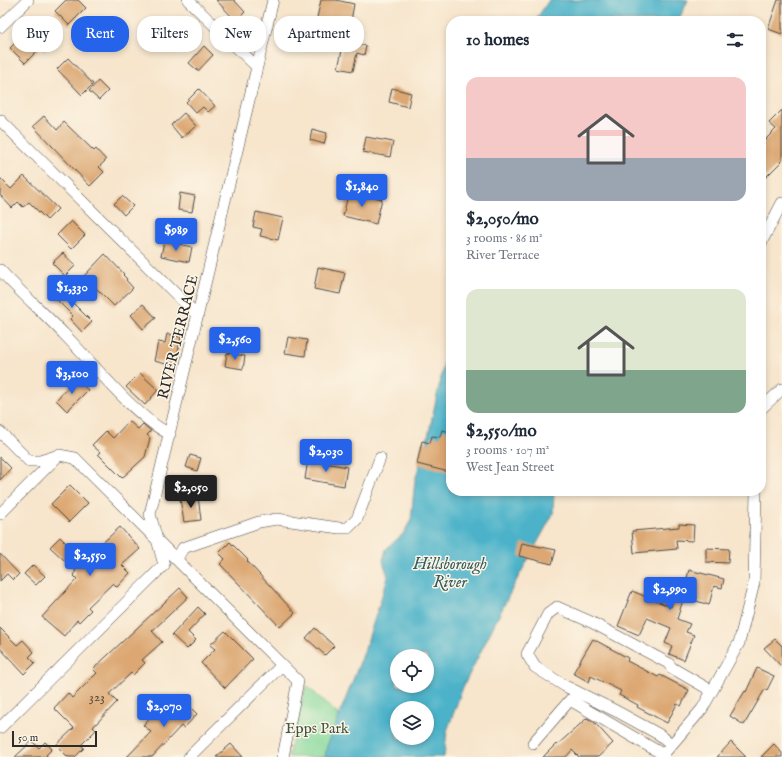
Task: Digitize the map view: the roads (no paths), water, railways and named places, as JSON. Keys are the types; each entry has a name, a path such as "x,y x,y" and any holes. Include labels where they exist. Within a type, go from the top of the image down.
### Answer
{"street":[{"path":"0,27 28,0"},
{"path":"188,0 258,67"},
{"name":"RIVER TERRACE","path":"0,728 164,565 150,514 273,0"},
{"path":"0,120 198,316"},
{"path":"766,233 782,202"},
{"path":"0,270 126,399 158,429 170,434"},
{"path":"766,404 782,389"},
{"path":"0,432 29,461 40,461 59,456 75,458 298,681 283,757"},
{"path":"0,514 59,456"},
{"path":"177,559 183,548 258,522 277,519 348,528 357,519 380,458"},
{"path":"533,742 570,700 662,756 702,709 739,643 754,583 756,496"},
{"path":"671,744 653,731 565,686 535,667 527,654 548,614 557,607 591,622 668,663 672,668 712,691"},
{"path":"189,757 282,665"}],"water":[{"path":"549,0 688,0 680,16 538,16"},
{"name":"Hillsborough River","path":"446,355 446,496 554,496 553,514 514,585 463,687 447,731 444,757 325,757 327,746 364,652 388,577 383,561 386,549 403,534 411,520 415,480 427,441"}],"park label":[{"name":"Epps Park","path":"317,728"}]}
